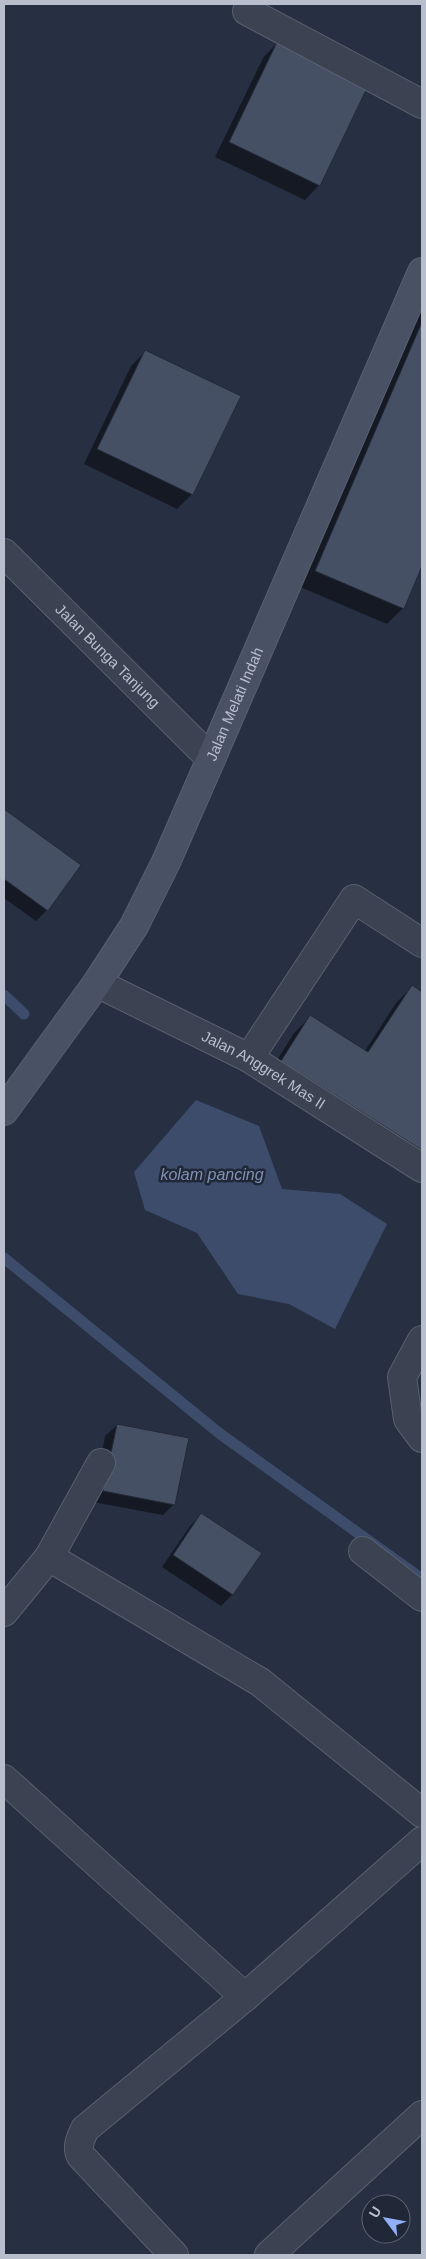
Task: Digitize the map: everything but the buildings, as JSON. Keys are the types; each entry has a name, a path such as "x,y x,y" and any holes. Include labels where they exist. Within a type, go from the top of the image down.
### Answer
{"main road":[{"name":"Jalan Melati Indah","path":"4,1111 97,983 134,926 166,862 422,272"}],"street":[{"path":"247,11 422,104"},
{"name":"Jalan Bunga Tanjung","path":"4,553 211,759"},
{"path":"249,1058 354,899 422,943"},
{"name":"Jalan Anggrek Mas II","path":"97,983 249,1058 422,1168"},
{"path":"422,1340 402,1377 408,1419 422,1438"},
{"path":"4,1612 49,1557 101,1463"},
{"path":"363,1550 422,1597"},
{"path":"49,1557 260,1682 422,1813"},
{"path":"4,1779 245,1998"},
{"path":"174,2255 78,2152 85,2129 245,1998 422,1842"},
{"path":"269,2255 422,2115"}],"water":[{"name":"kolam pancing","path":"196,1100 259,1126 282,1189 340,1194 387,1224 335,1329 289,1304 238,1294 197,1233 145,1210 134,1172"}],"waterway":[{"path":"4,995 24,1014"},
{"path":"4,1258 219,1433 422,1579"}]}
